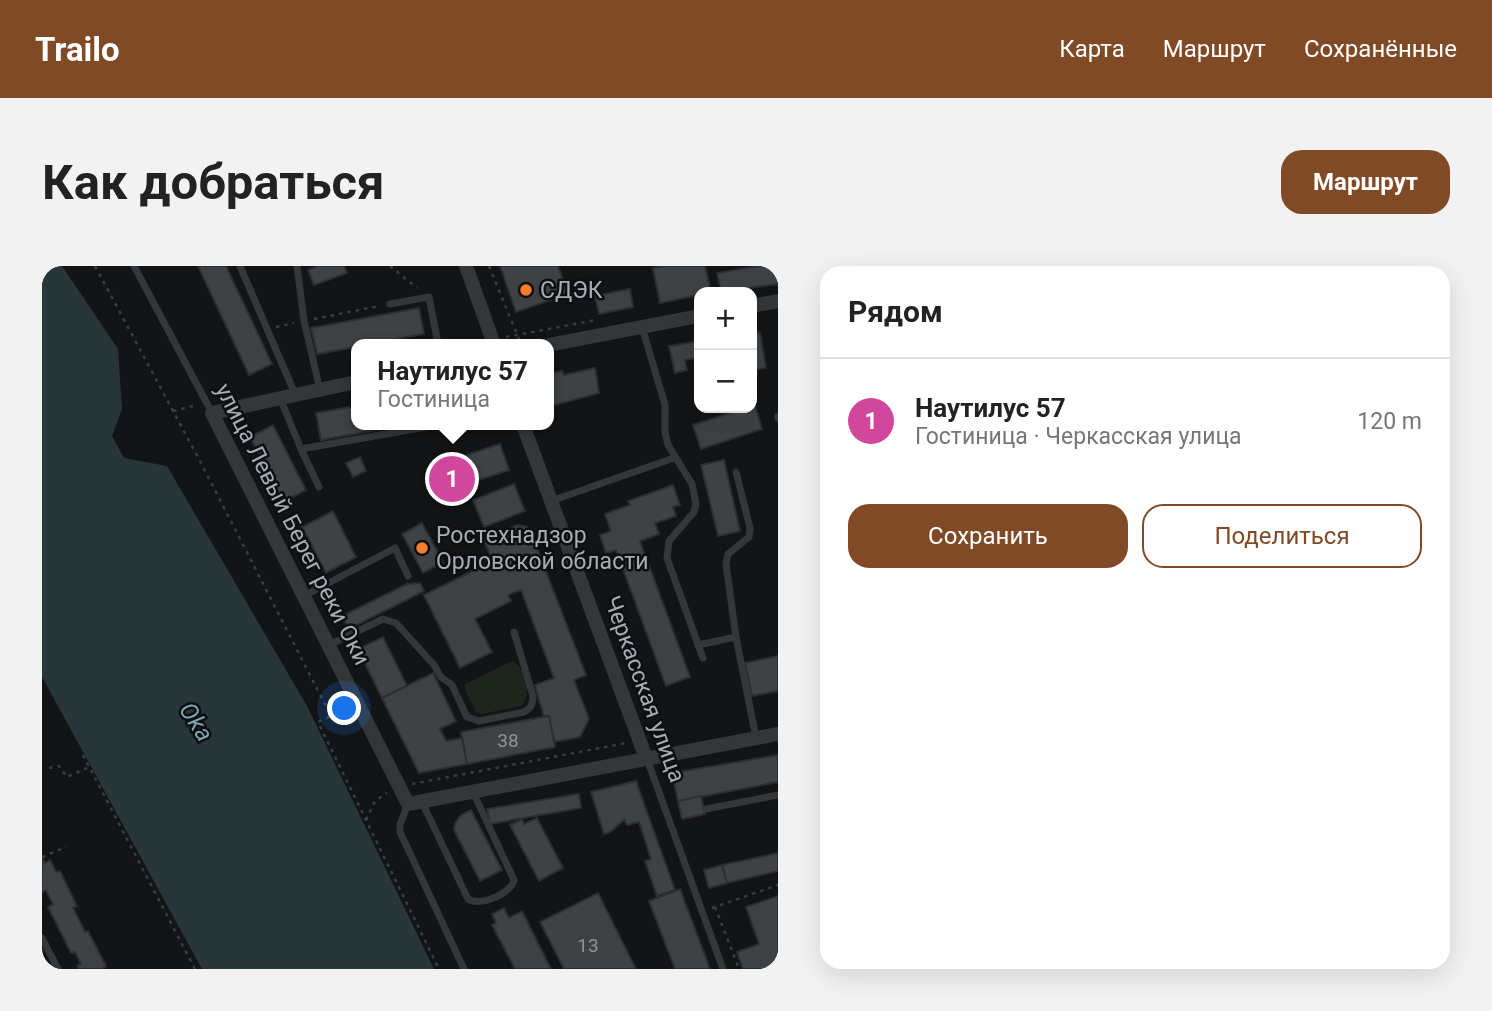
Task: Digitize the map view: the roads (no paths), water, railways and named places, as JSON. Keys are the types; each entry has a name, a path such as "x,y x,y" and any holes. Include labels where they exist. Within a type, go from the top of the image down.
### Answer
{"street":[{"path":"466,266 492,339"},
{"path":"757,305 778,301"},
{"path":"554,344 694,317"},
{"path":"210,408 280,398 351,383"},
{"name":"улица Левый Берег реки Оки","path":"210,408 329,645 415,803"},
{"name":"Черкасская улица","path":"525,430 646,758"},
{"path":"415,803 778,734"}],"lane":[{"path":"240,266 295,394"},
{"path":"297,266 304,321 320,390"},
{"name":"улица Левый Берег реки Оки","path":"137,267 210,408"},
{"path":"390,304 429,297 437,339"},
{"path":"642,326 665,405 665,432 674,458 689,476 695,492 695,504 690,519 669,541 667,558 703,658"},
{"path":"280,398 319,487"},
{"path":"301,449 409,430"},
{"path":"551,501 674,458"},
{"path":"736,472 750,528 749,537 728,554 726,564 736,637 755,738"},
{"path":"304,596 395,548 408,576"},
{"path":"329,645 383,619 396,623 434,665 441,677 452,685 467,716 479,721 524,712 530,709 533,703 514,632"},
{"path":"698,645 736,637"},
{"name":"Черкасская улица","path":"646,758 723,969"},
{"path":"464,969 400,832 400,825 415,803 468,899 480,903 513,887 514,880 473,792"},
{"path":"706,809 778,795"},
{"path":"42,938 58,969"}],"water":[{"name":"Oka","path":"42,266 62,266 118,349 122,409 112,436 124,458 167,466 307,706 434,969 202,969 42,677"}],"place":[{"name":"СДЭК","path":"526,290"},
{"name":"Наутилус 57","path":"452,479"},
{"name":"Ростехнадзор Орловской области","path":"422,548"}]}
